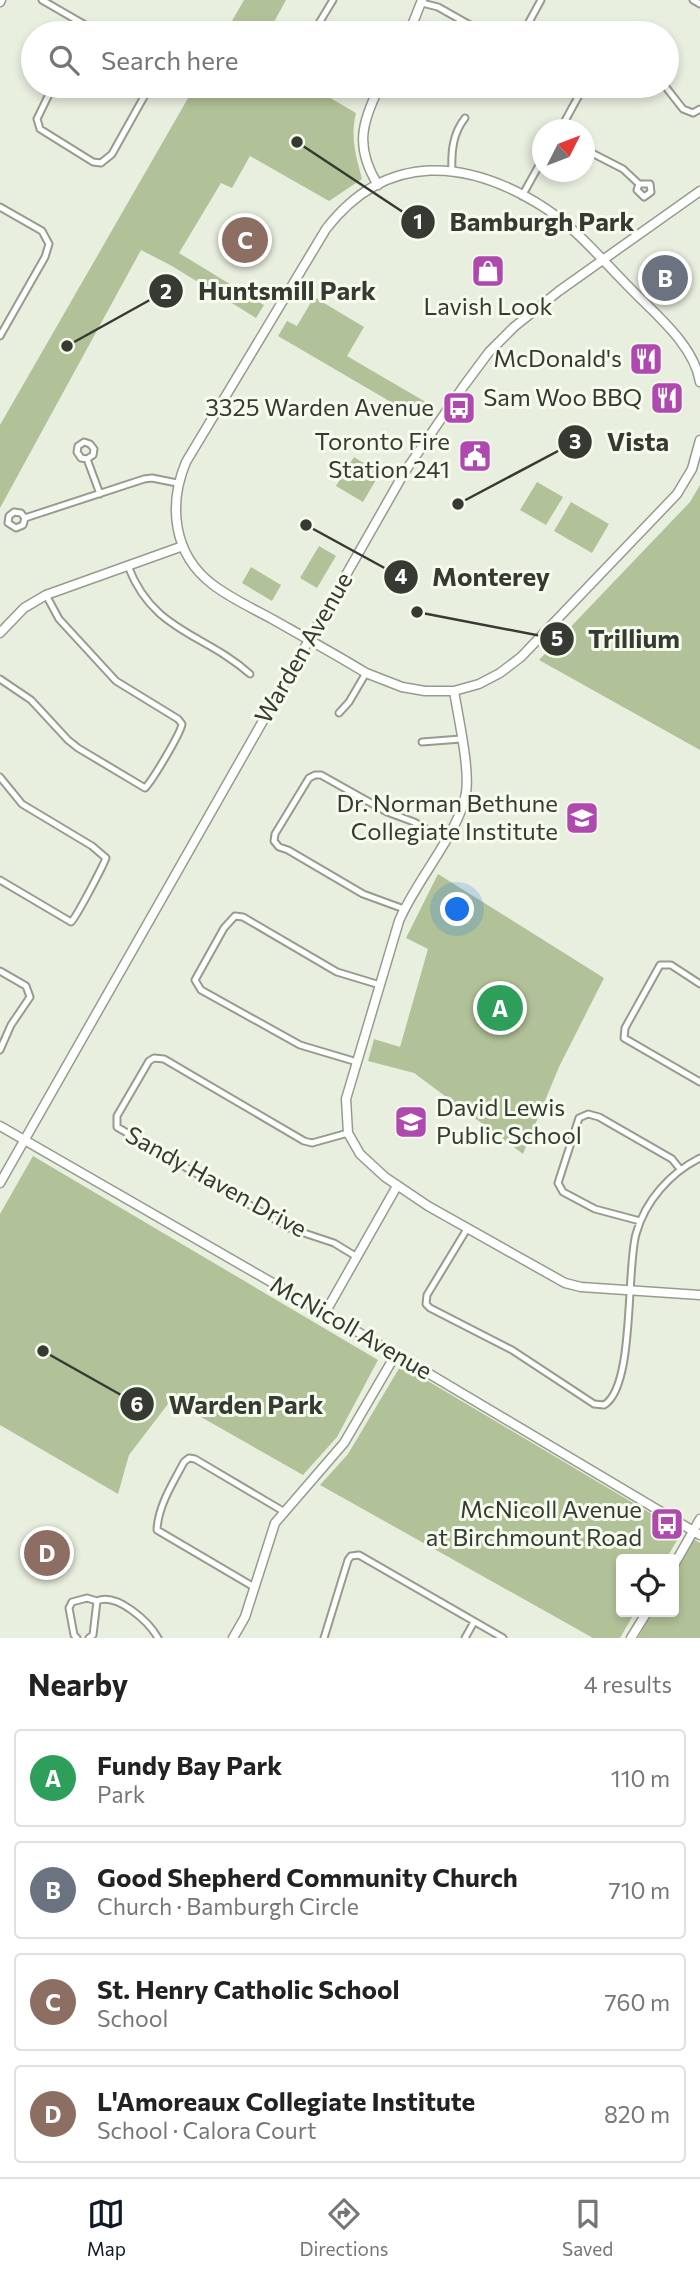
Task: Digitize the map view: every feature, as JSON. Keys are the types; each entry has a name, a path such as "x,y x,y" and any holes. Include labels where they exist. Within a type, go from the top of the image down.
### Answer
{"street":[{"path":"42,0 79,21"},
{"path":"320,21 333,0"},
{"path":"530,21 541,0"},
{"path":"693,0 700,4"},
{"path":"414,21 422,2 438,7 463,21"},
{"path":"47,98 37,119 40,129 93,162 101,163 112,154 142,98"},
{"path":"374,98 367,111 362,138 366,162 378,186"},
{"path":"566,119 577,98"},
{"path":"674,98 682,109 693,113 700,109"},
{"path":"452,170 456,129 465,118"},
{"path":"595,155 623,169 639,184"},
{"path":"700,382 700,376 682,345 602,260 545,208 484,177 452,170 413,172 378,186 349,204 326,229 186,462 177,483 175,522 193,565 214,586 366,673 402,687 425,691 454,691 489,679 521,657 677,494 692,469 700,440"},
{"path":"522,196 532,178"},
{"name":"Warden Avenue","path":"0,1183 404,474 489,352 527,314 700,191"},
{"path":"0,207 42,231 50,244 0,336"},
{"path":"87,459 100,494"},
{"path":"24,518 147,478 177,483"},
{"path":"0,633 24,608 46,595 183,546"},
{"path":"128,566 141,594 167,621 234,659 250,674"},
{"path":"0,679 31,700 78,748 145,788 178,737 182,728 181,722 116,681 59,619 46,595"},
{"path":"339,713 349,702 366,673"},
{"path":"454,691 467,791 461,811 404,909 346,1099 348,1133 367,1161 397,1186 467,1229 565,1283 700,1295"},
{"path":"422,742 461,739"},
{"path":"404,909 363,894 279,847 274,841 275,834 309,778 321,775 387,812 414,822 445,840"},
{"path":"0,777 22,804 100,851 106,858 82,901 79,912 71,922 0,880"},
{"path":"357,1062 290,1040 201,990 195,980 224,928 235,916 243,917 337,972 380,985"},
{"path":"700,984 671,965 660,965 625,1028 624,1038 700,1082"},
{"path":"0,971 26,986 30,997 10,1026 0,1050"},
{"name":"Sandy Haven Drive","path":"348,1133 312,1143 304,1141 164,1059 154,1058 149,1060 117,1116 117,1126 121,1131 144,1141 289,1228 334,1243 357,1257"},
{"path":"640,1221 595,1209 559,1188 579,1118 587,1114 599,1117 671,1159 680,1169"},
{"name":"McNicoll Avenue","path":"0,1126 396,1354 696,1533"},
{"path":"467,1229 427,1295 426,1304 429,1308 512,1350 566,1388 599,1406 609,1403 622,1374 634,1247 640,1221 657,1192 680,1169 700,1158"},
{"path":"325,1313 397,1186"},
{"path":"238,1636 269,1537 283,1511 344,1443 396,1354"},
{"path":"254,1587 157,1530 161,1509 184,1462 189,1458 283,1511"},
{"path":"679,1558 696,1533 700,1518"},
{"path":"324,1638 348,1560 351,1556 359,1555 503,1638"},
{"path":"77,1638 74,1635 69,1608 72,1602 87,1598 116,1601 139,1615 158,1638"},
{"path":"89,1638 93,1635 97,1601"},
{"path":"631,1638 644,1617"},
{"path":"465,1638 474,1622"}],"green space":[{"path":"244,0 286,0 275,21 232,21"},
{"path":"188,98 330,98 356,113 354,138 362,179 329,201 250,156 232,188 221,183 179,253 264,305 256,318 141,250 0,508 0,425"},
{"path":"314,297 364,327 347,356 429,404 420,419 278,336 287,321 297,326"},
{"path":"354,457 380,473 363,502 336,486"},
{"path":"537,482 563,497 546,525 520,510"},
{"path":"700,485 700,750 539,660 690,502"},
{"path":"571,502 609,524 592,553 554,531"},
{"path":"319,546 336,556 317,588 300,578"},
{"path":"251,567 281,585 272,601 242,583"},
{"path":"438,874 604,978 559,1067 523,1154 414,1073 368,1061 374,1039 400,1047 428,949 406,938"},
{"path":"33,1156 378,1360 337,1437 303,1475 171,1400 129,1455 118,1494 0,1425 0,1214"},
{"path":"401,1365 682,1532 669,1554 616,1554 616,1617 632,1617 620,1638 593,1638 320,1485 348,1454"},
{"path":"692,1538 700,1543 700,1638 638,1638 649,1617 679,1617 679,1563"}],"place":[{"name":"Bamburgh Park","path":"297,142"},
{"name":"St. Henry Catholic School","path":"245,240"},
{"name":"Lavish Look","path":"488,271"},
{"name":"Good Shepherd Community Church","path":"665,278"},
{"name":"Huntsmill Park","path":"67,346"},
{"name":"McDonald's","path":"646,359"},
{"name":"Sam Woo BBQ","path":"667,398"},
{"name":"3325 Warden Avenue","path":"459,408"},
{"name":"Toronto Fire Station 241","path":"475,456"},
{"name":"Vista","path":"458,504"},
{"name":"Monterey","path":"306,525"},
{"name":"Trillium","path":"417,612"},
{"name":"Dr. Norman Bethune Collegiate Institute","path":"582,818"},
{"name":"Fundy Bay Park","path":"500,1008"},
{"name":"David Lewis Public School","path":"411,1122"},
{"name":"Warden Park","path":"43,1351"},
{"name":"McNicoll Avenue at Birchmount Road","path":"667,1524"},
{"name":"L'Amoreaux Collegiate Institute","path":"47,1553"}]}
